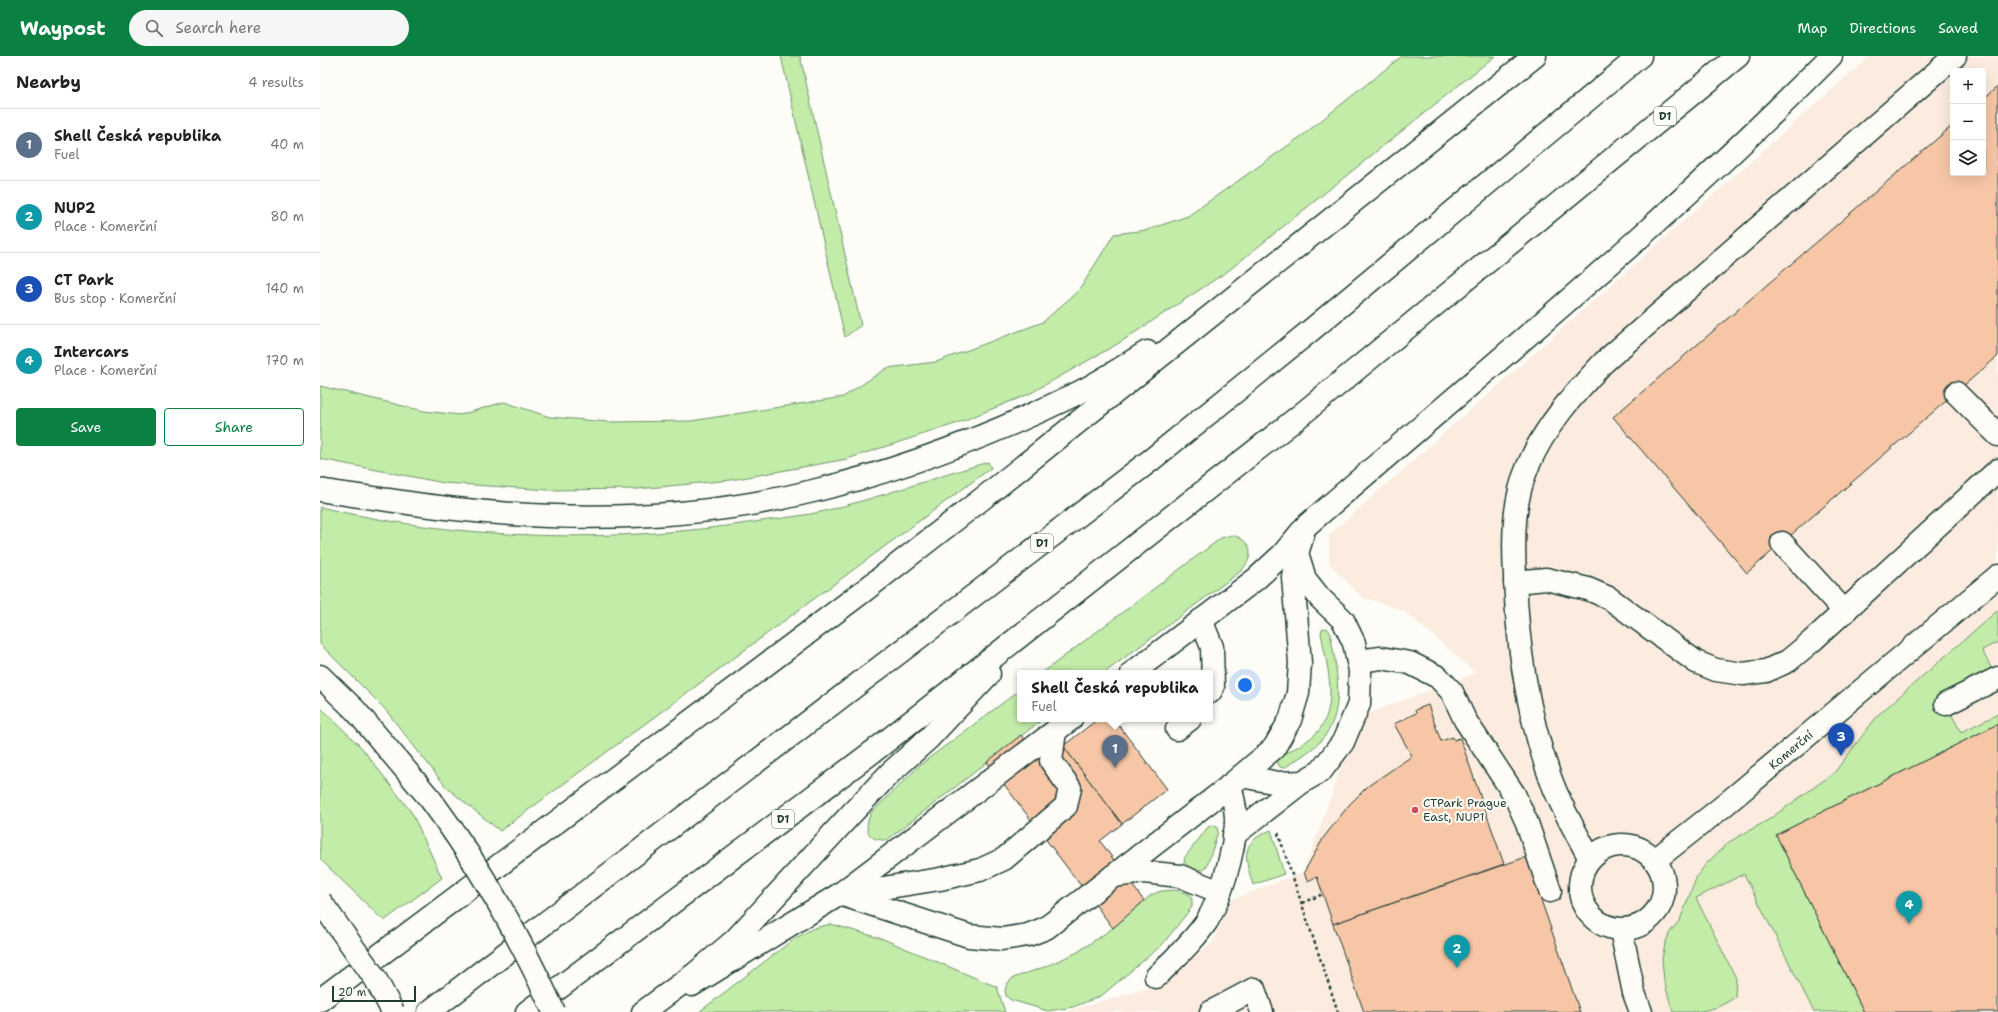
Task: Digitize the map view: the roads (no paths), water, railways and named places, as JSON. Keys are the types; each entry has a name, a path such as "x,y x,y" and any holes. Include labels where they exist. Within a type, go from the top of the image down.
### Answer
{"main road":[{"path":"320,1000 865,590 987,495 1219,307 1289,255 1535,56"},
{"name":"D1","path":"429,1012 1151,460 1310,331 1640,56"},
{"name":"D1","path":"527,1012 879,747 1302,414 1738,56"},
{"path":"1136,670 1256,579 1283,554 1306,526 1588,284 1785,103 1831,56"},
{"path":"1590,859 1568,818 1550,778 1534,721 1520,661 1515,582 1516,506 1527,466 1543,435 1568,401 1604,362 1955,56"},
{"path":"320,490 421,505 510,515 569,517 635,516 700,511 811,492 866,478 919,461 972,441 1078,393 1219,307"},
{"path":"1956,393 1998,435"},
{"path":"1515,582 1546,579 1588,589 1609,598 1696,662 1716,670 1743,674 1766,671 1788,661 1845,612 1998,470"},
{"path":"320,474 421,505"},
{"path":"840,894 969,936 1002,939 1028,935 1046,928 1235,781 1274,748 1290,720 1298,693 1300,663 1293,576 1297,553 1306,526"},
{"path":"1782,543 1845,612"},
{"path":"1234,835 1302,782 1321,771 1343,742 1359,704 1360,671 1354,643 1343,620 1320,598 1305,579 1297,553"},
{"name":"Komerční","path":"1655,860 1721,808 1998,576"},
{"path":"1201,620 1212,647 1213,670"},
{"path":"644,1012 696,973 735,940 889,774 929,738 1037,622"},
{"path":"1358,661 1380,658 1410,664 1438,677 1452,692 1465,720 1514,794 1527,823 1550,891"},
{"path":"320,676 356,711 431,800 456,833 500,905 534,968 554,1012"},
{"path":"1946,704 1998,678"},
{"path":"644,1012 840,894 1063,725"},
{"path":"840,894 940,879 980,870 1004,859 1066,806 1070,788 1051,761 1063,725"},
{"path":"1235,781 1278,783 1302,782"},
{"path":"1156,977 1192,941 1208,919 1220,892 1236,824 1235,781"},
{"path":"1623,844 1635,846 1646,852 1655,860 1662,872 1663,879 1663,900 1657,912 1647,922 1635,928 1621,930 1607,928 1595,921 1586,910 1581,898 1579,884 1583,870 1590,859 1600,851 1611,846 1623,844"},
{"path":"1112,877 1144,872 1180,876 1220,892"},
{"path":"320,901 375,978 393,1012"},
{"path":"1621,930 1634,993 1641,1012"},
{"path":"1211,1012 1254,988 1262,1012"}],"place":[{"name":"CT Park","path":"1841,756"},
{"name":"Shell Česká republika","path":"1115,768"},
{"name":"CTPark Prague East, NUP1","path":"1415,810"},
{"name":"Intercars","path":"1909,924"},
{"name":"NUP2","path":"1457,968"}]}
